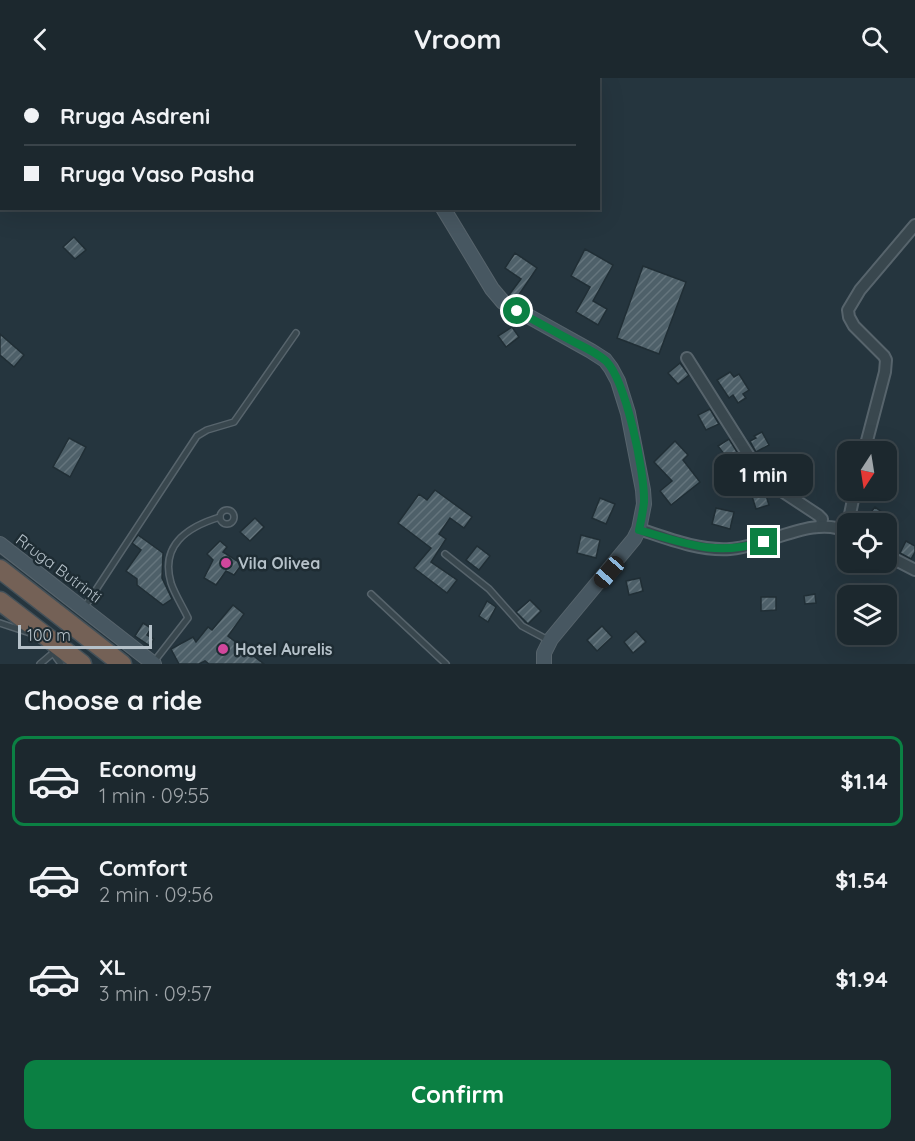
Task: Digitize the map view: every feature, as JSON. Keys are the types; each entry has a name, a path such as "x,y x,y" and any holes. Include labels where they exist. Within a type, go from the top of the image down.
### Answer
{"highway":[{"path":"0,569 122,664"},
{"path":"0,601 51,646 82,664"}],"street":[{"path":"444,210 492,290 503,302 605,360 618,381 628,413 641,472 644,504 639,530 623,555 550,641 544,653 544,664"},
{"path":"867,441 886,360 855,326 849,317 848,310 860,290 915,225"},
{"path":"687,358 763,477 818,515 822,519 821,526"},
{"path":"639,530 690,545 731,549 821,526 837,529"},
{"name":"Rruga Butrinti","path":"0,544 153,663"},
{"path":"897,561 915,570"}],"lane":[{"path":"84,608 197,436 207,430 234,422 296,333"},
{"path":"153,663 188,618 171,584 169,565 171,549 188,531 202,522 220,517"},
{"path":"445,554 489,589 522,626 550,641"},
{"path":"371,594 446,664"},
{"path":"0,623 51,646 61,664"},
{"path":"40,664 51,646"}],"building":[{"path":"74,237 86,250 75,259 63,247"},
{"path":"585,249 613,265 593,301 607,309 598,325 576,312 590,287 571,276"},
{"path":"515,253 537,268 516,299 509,295 521,279 505,268"},
{"path":"643,266 686,282 659,354 617,338"},
{"path":"512,327 519,337 506,347 498,336"},
{"path":"0,334 24,355 14,367 0,355"},
{"path":"680,363 689,375 678,384 668,373"},
{"path":"730,372 734,377 739,374 749,390 743,394 746,398 738,403 733,395 729,398 717,380"},
{"path":"710,409 719,424 706,430 698,415"},
{"path":"762,432 769,445 756,452 750,441"},
{"path":"69,438 86,447 70,477 53,467"},
{"path":"729,439 737,452 735,454 749,472 737,481 728,470 733,466 718,446"},
{"path":"675,441 688,455 683,460 700,482 671,505 660,491 672,481 654,462"},
{"path":"764,489 769,505 756,509 751,493"},
{"path":"435,490 472,517 464,528 450,518 439,534 446,539 431,562 457,580 447,593 414,568 431,548 398,523 419,494 427,500"},
{"path":"600,498 615,504 606,524 592,518"},
{"path":"875,507 883,513 870,513"},
{"path":"716,508 734,512 730,529 712,524"},
{"path":"255,518 264,527 250,541 240,532"},
{"path":"138,535 163,553 162,578 172,599 163,605 137,585 137,579 126,571 141,550 132,543"},
{"path":"581,535 600,540 596,558 577,553"},
{"name":"Vila Olivea","path":"220,541 227,547 223,552 242,564 234,575 226,571 216,585 204,578 213,560 207,554"},
{"path":"906,541 915,546 911,559 900,553"},
{"path":"477,546 490,556 479,570 466,560"},
{"path":"640,578 643,591 629,595 626,581"},
{"path":"815,594 816,603 805,604 804,596"},
{"path":"761,597 776,597 776,610 761,611"},
{"path":"530,600 541,611 528,624 516,612"},
{"path":"487,601 496,607 488,622 479,616"},
{"path":"233,605 244,614 228,636 264,664 209,664 205,661 199,664 179,664 171,649 193,637 196,642 208,627 212,630"},
{"path":"143,623 151,628 147,635 154,639 150,646 135,636"},
{"path":"602,626 612,637 597,651 587,640"},
{"path":"636,631 646,642 633,653 624,642"}],"place":[{"name":"Vila Olivea","path":"226,563"},
{"name":"Hotel Aurelis","path":"223,649"}],"route":[{"path":"517,311 591,351 605,360 611,368 622,392 641,472 644,504 639,530 690,545 717,549 745,547 764,542"}]}
